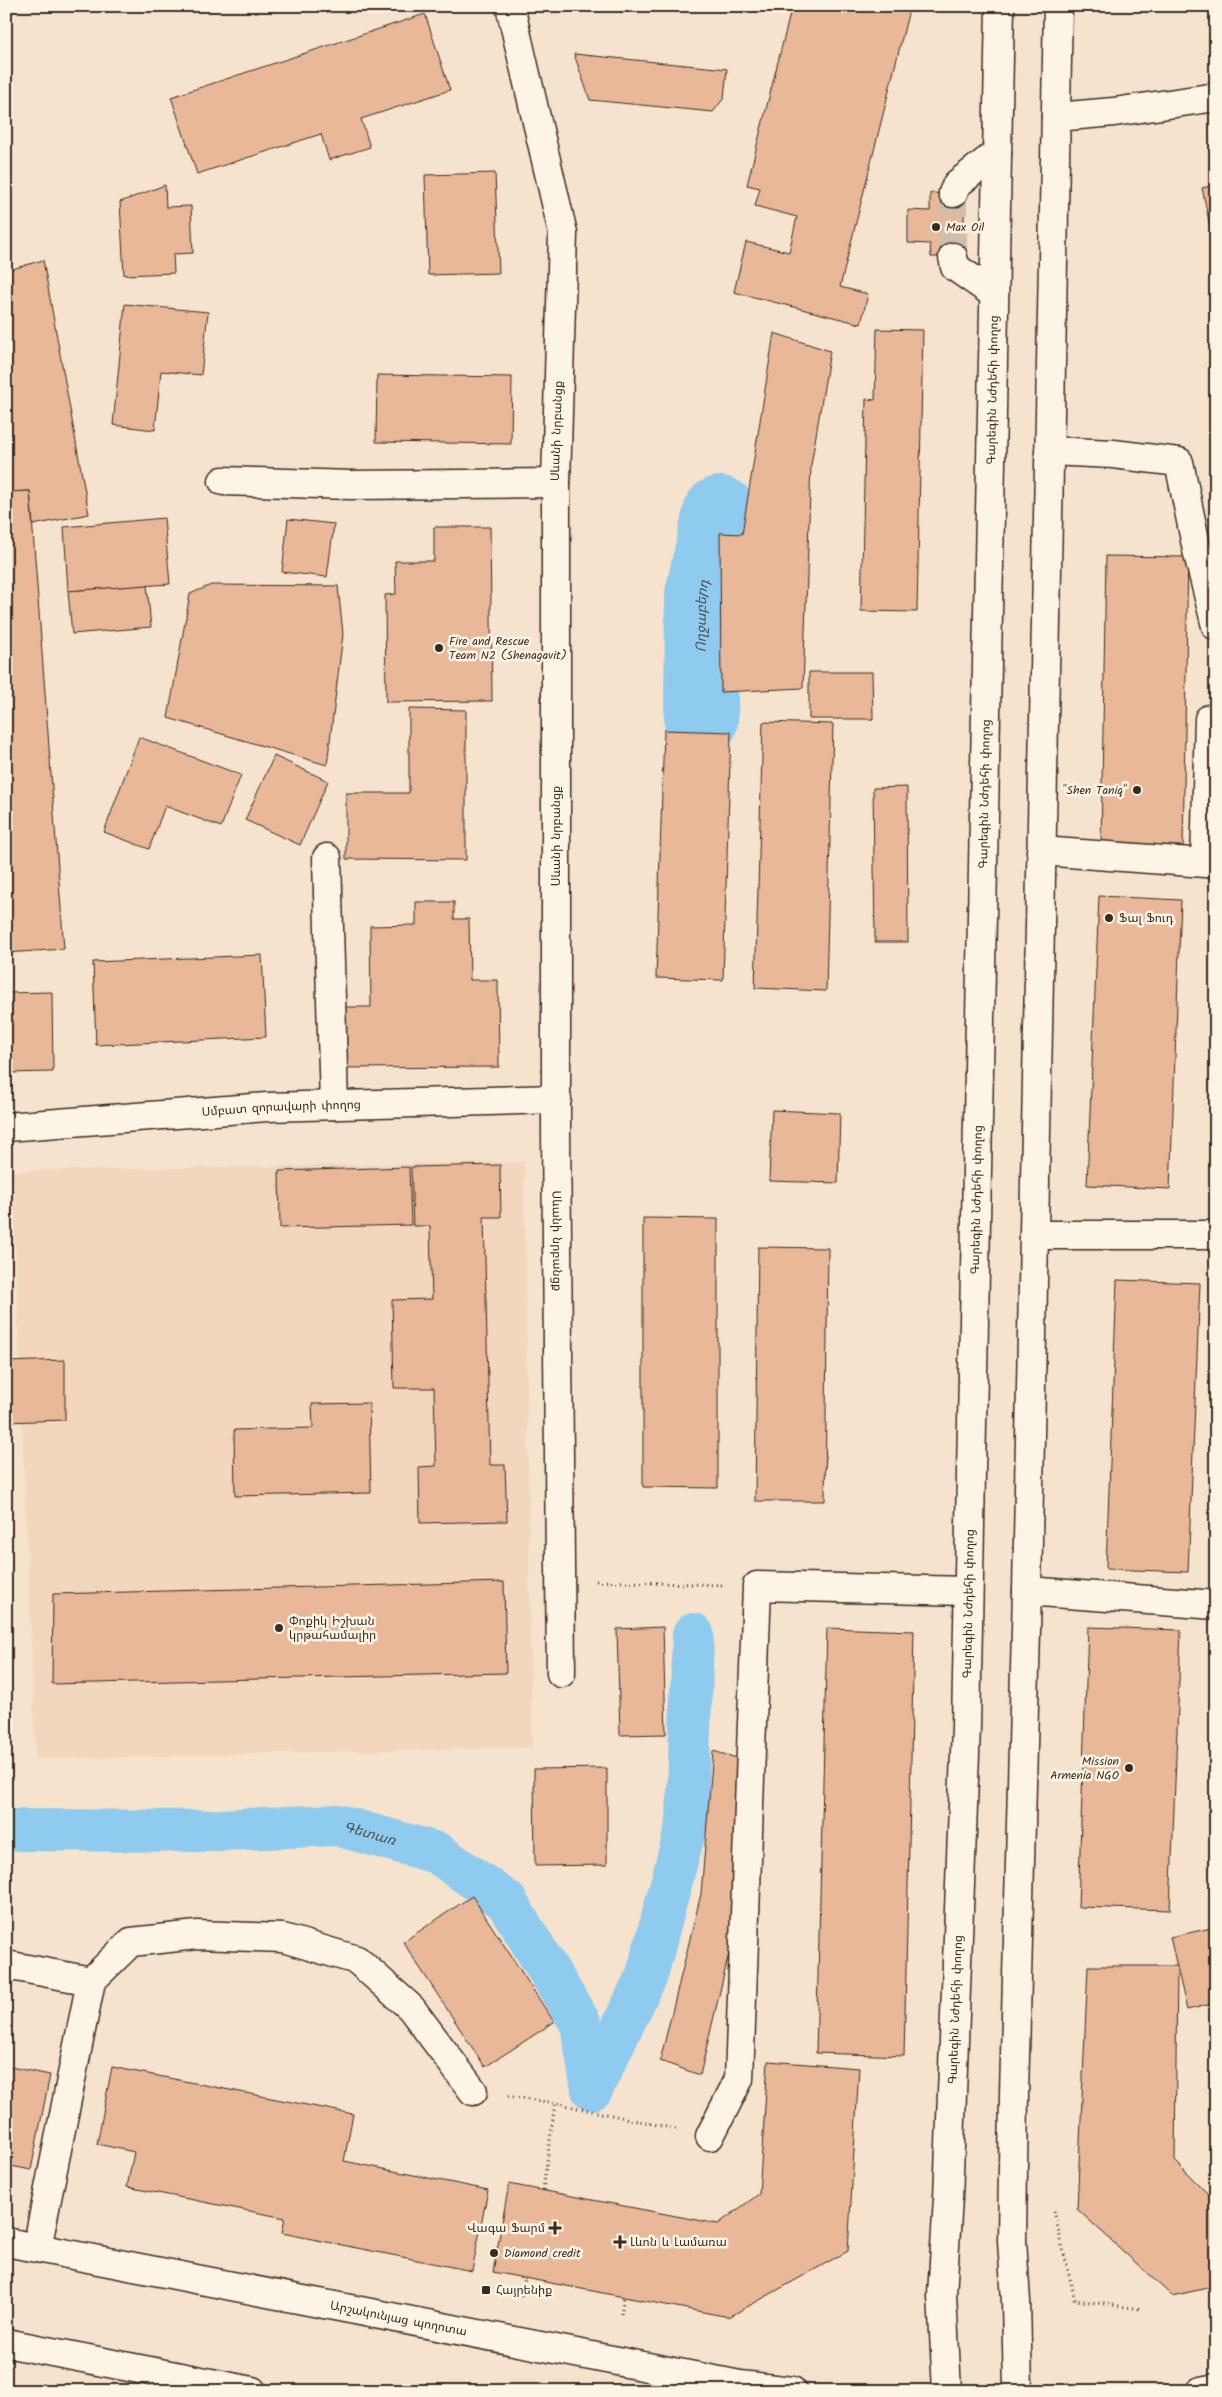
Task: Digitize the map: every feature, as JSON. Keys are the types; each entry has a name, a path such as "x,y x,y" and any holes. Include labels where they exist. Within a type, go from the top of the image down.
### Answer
{"main road":[{"name":"Սևանի նրբանցք","path":"510,6 563,233 556,483 557,1099 561,1672"},
{"name":"Գարեգին Նժդեհի փողոց","path":"947,2391 942,2295 948,2198 964,1796 1000,6"},
{"path":"1018,2391 1016,2301 1012,2241 1027,1591 1058,6"},
{"path":"1056,117 1114,112 1216,97"},
{"path":"953,194 958,184 997,154"},
{"path":"953,257 955,267 994,294"},
{"path":"1049,451 1113,454 1179,462 1196,550 1216,626"},
{"path":"223,480 351,486 556,483"},
{"path":"1041,851 1205,863 1209,720"},
{"path":"327,858 334,1105"},
{"name":"Սմբատ զորավարի փողոց","path":"6,1127 267,1107 557,1099"},
{"path":"1034,1235 1216,1235"},
{"path":"710,2136 739,2079 757,1586 968,1591"},
{"path":"1027,1591 1216,1605"},
{"path":"37,2248 90,1980 131,1942 196,1935 283,1938 356,1960 412,2008 473,2090"},
{"path":"6,1964 90,1980"},
{"name":"Արշակունյաց պողոտա","path":"6,2242 740,2385 792,2391"},
{"path":"6,2343 252,2391"},
{"path":"1201,2391 1216,2388"}],"path":[{"path":"560,1580 757,1586"},
{"path":"473,2090 555,2103 710,2136"},
{"path":"543,2190 555,2103"},
{"path":"1054,2211 1075,2300 1141,2309"},
{"path":"521,2296 525,2278"},
{"path":"620,2314 624,2296"}],"shaded area":[{"path":"524,1162 532,1747 36,1759 12,1171"}],"building":[{"path":"792,6 910,6 840,287 868,294 861,324 734,292 746,242 789,252 797,217 755,206 760,188 747,185"},
{"path":"425,14 450,90 361,119 370,147 329,160 321,134 197,174 171,97"},
{"path":"574,54 727,69 724,98 713,112 590,100"},
{"path":"495,173 499,273 428,275 425,175"},
{"path":"165,185 166,207 191,206 193,253 173,254 174,273 124,275 120,202"},
{"path":"1216,185 1216,254 1202,188"},
{"name":"Max Oil","path":"930,193 964,194 964,257 931,257 930,244 908,243 908,210 930,211"},
{"path":"43,260 89,514 33,525 30,491 6,492 6,271"},
{"path":"125,304 208,312 201,375 161,371 155,430 113,425"},
{"path":"877,329 923,330 917,612 861,611 866,399 875,400"},
{"path":"774,333 830,351 811,465 803,688 721,692 720,533 742,534"},
{"path":"377,375 512,377 511,444 376,442"},
{"path":"30,491 64,949 6,953 6,492"},
{"path":"164,518 170,584 68,591 64,527"},
{"path":"288,519 334,524 327,577 282,572"},
{"name":"Fire and Rescue Team N2 (Shenagavit)","path":"434,527 490,527 492,701 386,702 385,595 396,594 395,561 434,561"},
{"path":"1106,556 1188,557 1183,847 1101,845"},
{"path":"147,585 151,627 72,634 68,591"},
{"path":"211,585 338,586 343,634 327,765 168,718 190,594"},
{"path":"809,672 872,672 873,719 809,719"},
{"path":"409,709 466,710 466,860 346,859 346,793 409,793"},
{"path":"763,722 833,724 826,991 755,988"},
{"path":"664,730 731,732 723,980 656,978"},
{"path":"139,737 241,775 221,827 165,806 149,849 104,832"},
{"path":"274,756 328,781 300,845 245,820"},
{"path":"907,787 908,942 875,942 873,788"},
{"path":"1099,896 1181,900 1170,1189 1087,1185"},
{"path":"416,902 454,902 454,919 469,919 470,980 498,980 499,1067 342,1068 341,1007 371,1007 370,926 416,925"},
{"path":"262,955 266,1037 96,1045 93,962"},
{"path":"52,992 53,1072 6,1073 6,993"},
{"path":"772,1110 840,1113 838,1183 769,1181"},
{"path":"500,1165 501,1217 484,1217 490,1465 505,1465 507,1521 420,1523 419,1467 436,1466 434,1388 394,1388 392,1300 432,1299 430,1226 413,1226 411,1167"},
{"path":"409,1167 411,1225 280,1228 279,1171"},
{"path":"643,1218 718,1219 718,1488 643,1487"},
{"path":"758,1247 828,1248 825,1501 755,1501"},
{"path":"1117,1280 1200,1283 1188,1572 1106,1569"},
{"path":"65,1360 65,1420 6,1422 6,1362"},
{"path":"369,1403 371,1493 235,1496 234,1430 313,1428 312,1404"},
{"path":"504,1582 506,1673 52,1684 53,1594"},
{"path":"663,1627 666,1734 620,1735 617,1629"},
{"name":"Mission Armenia NGO","path":"1088,1627 1181,1630 1170,1910 1078,1907"},
{"path":"827,1628 914,1631 904,2056 816,2053"},
{"path":"713,1751 747,1761 741,1903 700,2075 660,2061 701,1894"},
{"path":"607,1768 607,1865 535,1866 534,1769"},
{"path":"472,1896 554,2022 485,2067 403,1942"},
{"path":"1216,1927 1216,2003 1187,2010 1170,1937"},
{"path":"1088,1966 1177,1966 1175,2161 1213,2199 1216,2198 1216,2286 1172,2296 1077,2209"},
{"path":"768,2061 859,2068 848,2251 729,2317 493,2272 509,2184 718,2224 759,2194"},
{"path":"6,2066 50,2075 31,2170 6,2165"},
{"path":"112,2067 353,2114 344,2161 488,2190 472,2271 282,2233 285,2218 127,2187 134,2152 97,2144"}],"waterway":[{"name":"Ողջաբերդ","path":"701,721 702,594 720,513"},
{"path":"592,2089 647,1975 687,1823 693,1634"},
{"name":"Գետառ","path":"6,1830 198,1831 337,1825 437,1853 506,1901 581,2024 592,2089"}],"tunnel":[{"path":"953,193 953,257"}],"place":[{"name":"Max Oil","path":"936,227"},
{"name":"Fire and Rescue Team N2 (Shenagavit)","path":"439,648"},
{"name":"\"Shen Taniq\"","path":"1137,790"},
{"name":"Ֆալ Ֆուդ","path":"1109,918"},
{"name":"Փոքիկ Իշխան կրթահամալիր","path":"279,1628"},
{"name":"Mission Armenia NGO","path":"1129,1768"},
{"name":"Վագա Ֆարմ","path":"555,2228"},
{"name":"Լևոն և Լամառա","path":"620,2242"},
{"name":"Diamond credit","path":"494,2253"},
{"name":"Հայրենիք","path":"486,2290"}]}
